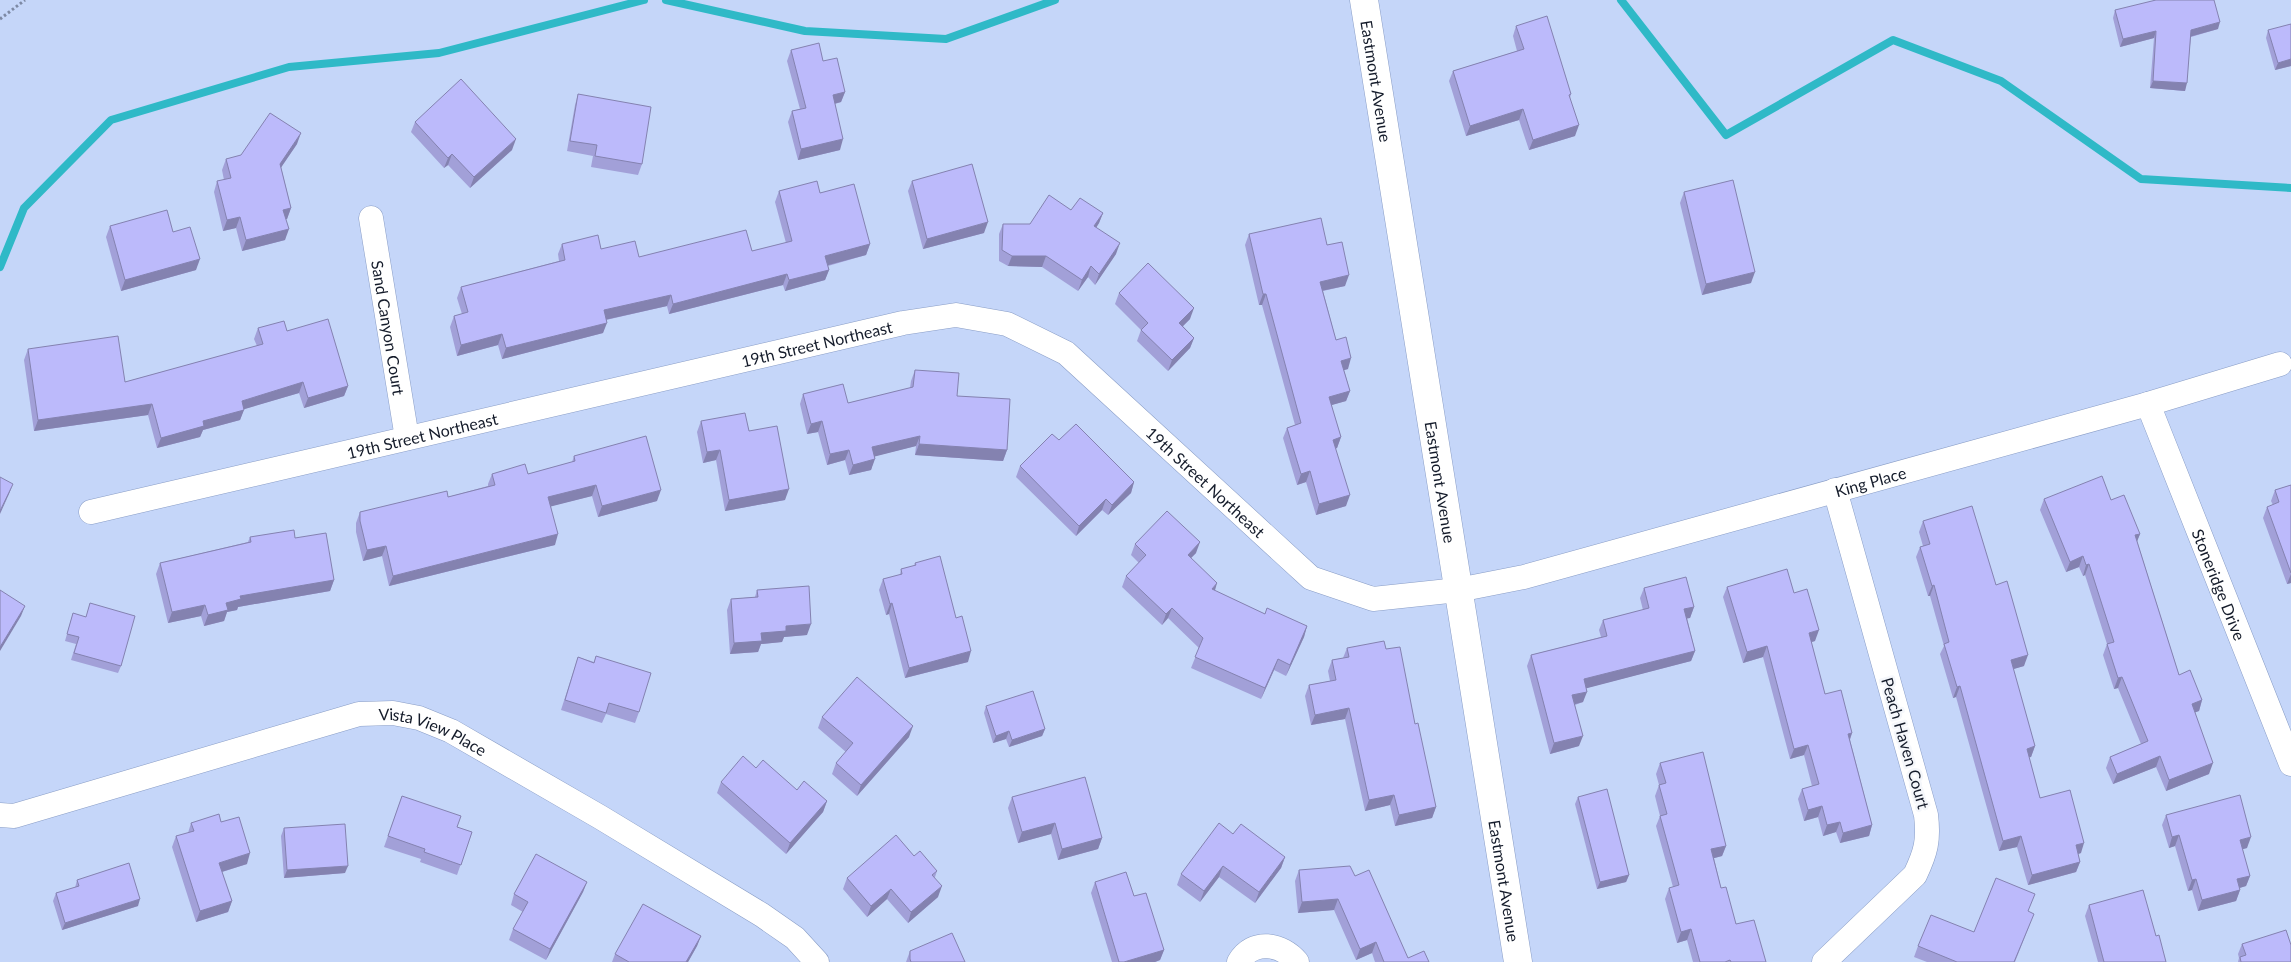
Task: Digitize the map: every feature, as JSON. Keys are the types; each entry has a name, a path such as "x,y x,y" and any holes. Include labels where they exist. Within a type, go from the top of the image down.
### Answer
{"main road":[{"name":"Eastmont Avenue","path":"1364,0 1518,962"}],"street":[{"name":"Sand Canyon Court","path":"371,218 407,438"},
{"name":"19th Street Northeast","path":"91,512 903,323 956,315 1007,324 1066,353 1311,578 1373,599 1458,590"},
{"name":"King Place","path":"1458,590 1524,577 2148,404 2280,364"},
{"name":"Stoneridge Drive","path":"2148,404 2291,764"},
{"name":"Peach Haven Court","path":"1824,962 1915,875 1924,856 1928,836 1926,815 1835,490"},
{"name":"Vista View Place","path":"0,816 14,816 359,714 394,713 419,718 451,731 583,807 753,910 795,938 818,962"},
{"path":"1239,962 1250,950 1260,946 1271,945 1282,948 1291,954 1297,962"}],"path":[{"path":"0,19 25,0"}],"building":[{"path":"2156,0 2214,0 2220,22 2191,30 2187,83 2153,81 2156,31 2123,39 2115,10"},
{"path":"1547,16 1579,125 1533,140 1523,109 1470,126 1453,71 1524,49 1516,26"},
{"path":"2291,24 2291,59 2278,63 2268,30"},
{"path":"819,43 823,61 837,58 845,92 833,95 843,139 801,149 792,111 806,108 791,50"},
{"path":"461,79 516,139 474,177 452,154 448,158 415,122"},
{"path":"578,94 651,107 642,164 595,156 597,145 570,141"},
{"path":"270,113 301,133 280,164 291,208 283,210 289,229 246,240 240,217 227,220 217,181 231,178 226,159 241,155"},
{"path":"972,164 988,222 927,239 912,181"},
{"path":"1733,180 1755,272 1706,284 1684,192"},
{"path":"817,181 820,193 854,184 870,244 825,256 829,270 789,280 787,274 673,304 671,295 604,310 607,323 506,348 502,334 461,345 454,316 468,312 461,287 565,260 562,244 598,235 601,249 635,241 639,257 746,230 752,251 792,241 779,191"},
{"path":"1049,195 1071,210 1080,198 1103,213 1094,226 1120,243 1099,274 1091,266 1082,280 1046,256 1012,256 1002,250 1003,224 1030,224"},
{"path":"167,210 173,232 190,227 200,259 125,280 110,226"},
{"path":"1321,218 1327,245 1342,242 1349,275 1320,282 1336,340 1346,337 1351,358 1341,361 1350,391 1329,397 1341,437 1333,440 1350,495 1319,504 1310,471 1301,474 1287,428 1301,423 1266,294 1263,294 1249,234"},
{"path":"1148,263 1194,308 1179,323 1194,338 1172,360 1141,330 1148,323 1119,293"},
{"path":"328,319 348,386 308,398 303,382 242,401 244,410 203,421 204,426 161,438 152,404 38,420 28,349 118,336 125,382 263,344 258,328 284,321 287,331"},
{"path":"915,370 959,373 957,396 1010,399 1007,450 919,444 920,436 872,447 875,459 853,465 849,450 830,454 822,421 811,424 803,394 843,384 848,403 913,387"},
{"path":"745,413 749,431 777,426 789,489 729,500 720,450 707,452 701,421"},
{"path":"1076,424 1134,482 1112,505 1106,499 1079,526 1020,466 1052,434 1059,440"},
{"path":"646,436 661,490 602,506 596,485 548,497 558,534 393,576 386,546 367,550 360,521 360,512 447,491 448,497 495,485 492,474 525,464 528,474 575,461 574,456"},
{"path":"2102,476 2111,500 2124,495 2140,534 2135,535 2179,675 2190,670 2202,700 2192,704 2213,763 2169,780 2160,756 2117,774 2110,757 2148,741 2122,677 2118,678 2107,644 2114,642 2089,564 2086,565 2083,556 2070,562 2044,499"},
{"path":"0,477 13,484 0,511"},
{"path":"2291,485 2291,573 2267,507 2279,502 2275,490"},
{"path":"1972,506 1996,585 2007,581 2028,655 2011,660 2035,746 2027,749 2040,798 2070,790 2084,843 2076,845 2080,862 2032,875 2021,836 2003,841 1960,686 1957,687 1944,644 1949,642 1934,585 1932,586 1920,547 1930,544 1923,521"},
{"path":"1167,511 1200,542 1188,555 1217,583 1212,589 1265,614 1267,608 1307,626 1290,665 1278,659 1265,688 1195,657 1203,638 1172,608 1166,614 1126,576 1146,555 1135,544"},
{"path":"294,530 295,538 326,533 334,580 240,596 241,599 226,603 228,610 208,615 205,605 172,612 160,563 251,542 250,537"},
{"path":"940,556 956,618 962,616 971,651 909,668 892,603 890,604 883,579 902,574 901,569 916,565 915,563"},
{"path":"1787,569 1794,593 1807,589 1819,630 1809,633 1825,694 1841,690 1852,733 1848,734 1872,825 1843,833 1840,822 1827,825 1822,806 1808,810 1802,789 1819,784 1808,745 1794,749 1767,646 1747,652 1727,587"},
{"path":"1686,577 1694,607 1684,609 1695,651 1584,679 1587,692 1572,695 1583,736 1554,743 1531,655 1607,636 1603,620 1649,608 1644,588"},
{"path":"809,586 811,624 786,626 786,631 761,633 762,641 734,643 731,599 758,597 757,590"},
{"path":"0,590 25,606 0,647"},
{"path":"90,603 135,616 121,666 74,653 79,637 67,634 73,613 86,617"},
{"path":"1384,641 1386,649 1400,647 1415,724 1418,723 1436,807 1399,815 1394,795 1369,800 1349,708 1315,715 1309,685 1336,680 1332,660 1349,657 1347,648"},
{"path":"596,656 651,673 639,712 609,703 606,713 565,700 578,657 594,663"},
{"path":"857,677 913,726 861,785 836,763 853,743 822,717"},
{"path":"1033,691 1045,729 1012,740 1009,731 996,736 986,706"},
{"path":"1703,752 1726,846 1711,849 1721,888 1726,887 1736,924 1754,920 1766,962 1731,962 1730,960 1725,962 1700,962 1691,929 1681,932 1669,888 1679,885 1660,816 1667,814 1659,785 1666,783 1660,763"},
{"path":"743,756 756,768 763,760 797,790 804,781 827,801 790,843 721,782"},
{"path":"1085,777 1102,838 1062,849 1055,823 1022,832 1012,797"},
{"path":"1607,789 1629,875 1600,882 1578,797"},
{"path":"2240,795 2251,837 2240,840 2250,876 2237,879 2240,890 2202,900 2196,879 2192,880 2179,835 2172,837 2166,815"},
{"path":"402,796 461,816 457,827 472,832 461,865 424,852 425,849 388,836"},
{"path":"219,814 221,822 239,817 250,853 219,863 232,901 200,911 176,836 194,831 191,823"},
{"path":"1219,823 1233,834 1241,824 1285,857 1259,892 1223,866 1204,891 1181,874"},
{"path":"345,824 348,866 287,870 284,828"},
{"path":"896,835 914,856 920,851 937,871 932,875 942,886 911,912 891,889 871,906 847,878"},
{"path":"536,854 587,882 550,949 513,929 528,902 514,894"},
{"path":"129,863 140,899 65,923 56,893 79,886 77,880"},
{"path":"1350,866 1355,876 1369,870 1408,958 1424,951 1429,962 1384,962 1376,942 1360,949 1338,899 1302,902 1299,870"},
{"path":"1126,872 1134,896 1146,893 1164,950 1119,962 1095,882"},
{"path":"1996,878 2035,894 2028,911 2034,914 2014,962 1957,962 1918,946 1931,915 1974,932"},
{"path":"2143,890 2156,936 2159,935 2166,962 2104,962 2089,905"},
{"path":"643,904 701,936 686,962 629,962 615,954"},
{"path":"2286,930 2291,945 2291,962 2241,962 2240,957 2246,955 2242,944"},
{"path":"952,933 965,962 911,962 910,951"}],"waterway":[{"path":"0,267 24,208 111,120 289,67 439,53 644,0"},
{"path":"666,0 805,31 946,39 1055,0"},
{"path":"1621,0 1726,135 1893,40 2001,81 2141,179 2291,188"}]}
